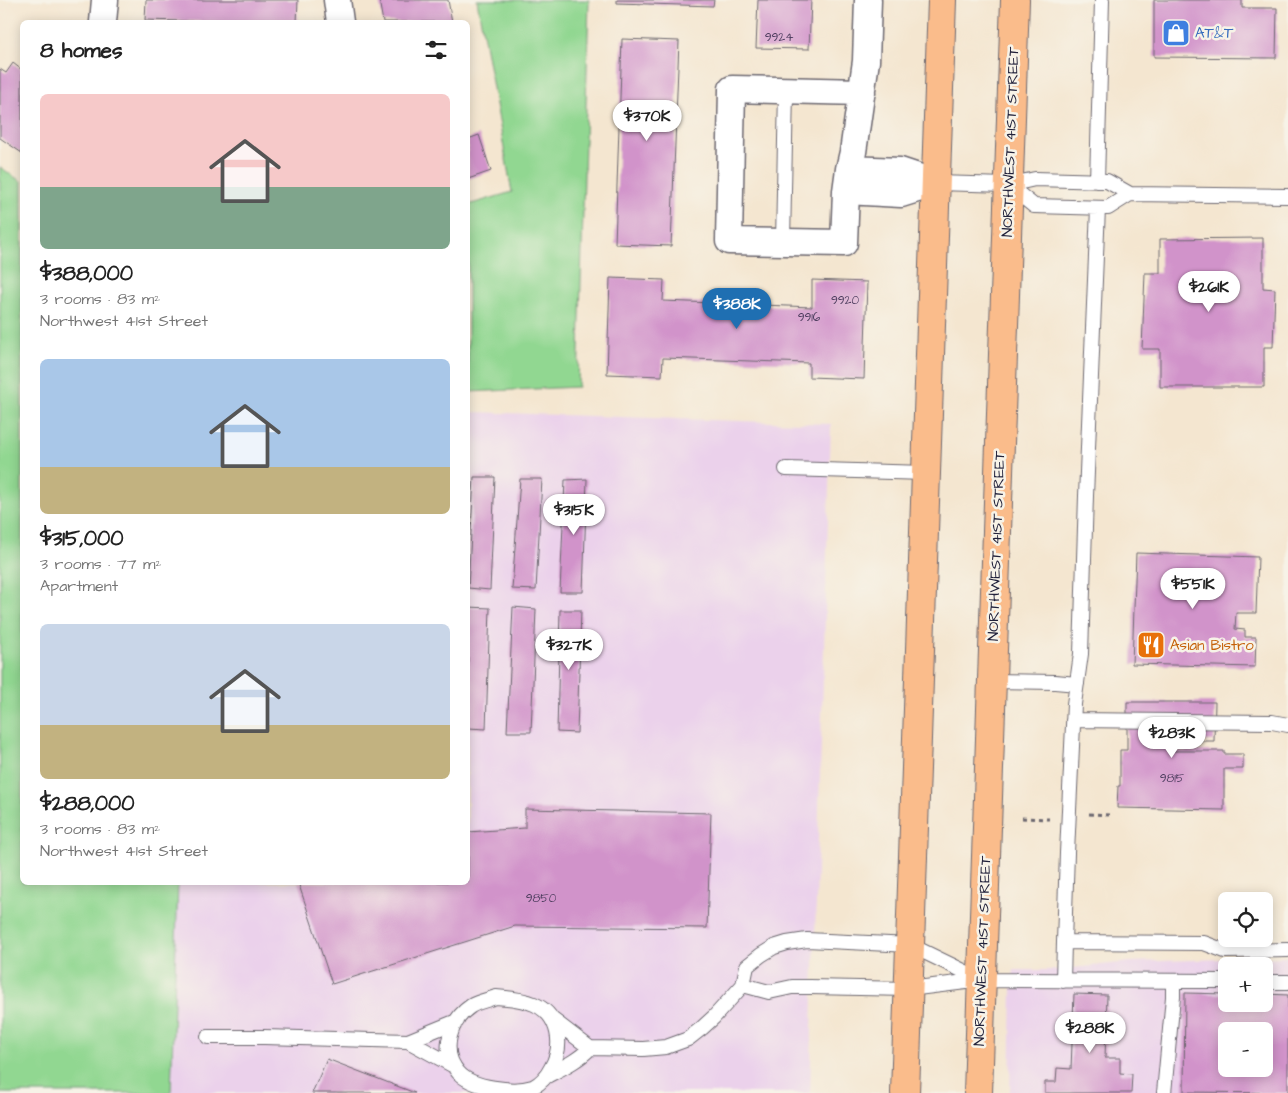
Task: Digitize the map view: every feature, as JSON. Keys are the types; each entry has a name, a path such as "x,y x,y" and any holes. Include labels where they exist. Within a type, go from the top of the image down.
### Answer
{"main road":[{"path":"905,1093 942,0"},
{"name":"NORTHWEST 41ST STREET","path":"978,1093 1015,0"}],"street":[{"path":"103,20 106,0"},
{"path":"337,0 340,20"},
{"path":"862,92 732,89 729,241 844,243 847,180 853,152 862,92 866,61 868,0"},
{"path":"847,180 900,171 936,183"}],"lane":[{"path":"1096,181 1102,0"},
{"path":"783,242 786,90"},
{"path":"936,183 1008,186 1035,179 1107,181 1130,194 1288,196"},
{"path":"1008,186 1034,206 1108,208 1130,194"},
{"path":"1063,981 1073,720 1081,654 1098,208"},
{"path":"786,469 926,473"},
{"path":"992,681 1077,684"},
{"path":"1073,720 1272,722 1288,725"},
{"path":"552,1019 590,1048 643,1049 676,1044 688,1038 714,1017 742,985 747,966 774,947 807,940 910,945 982,980"},
{"path":"1064,942 1204,943 1225,951 1288,950"},
{"path":"742,985 770,992 792,987 909,989 982,980 1218,981"},
{"path":"1164,1093 1173,981"},
{"path":"1273,982 1288,982"},
{"path":"546,1076 556,1057 559,1046 557,1032 552,1019 542,1008 514,998 485,1000 473,1005 462,1014 452,1030 449,1041 450,1056 458,1073 466,1080 479,1086 494,1089 519,1090 533,1087 546,1076 582,1057 590,1048"},
{"path":"208,1037 408,1041 457,1021"},
{"path":"408,1041 454,1066"}],"path":[{"path":"1084,814 1111,815"},
{"path":"1022,818 1055,819"}],"shaded area":[{"path":"470,412 831,424 810,1093 171,1093 178,885 470,885"},
{"path":"1273,957 1288,957 1288,1093 1010,1093 1014,970 1054,970 1130,962 1218,959 1218,1012 1273,1012"}],"green space":[{"path":"477,0 589,0 578,387 470,392 470,204 512,192"},
{"path":"0,167 20,181 20,885 178,885 171,1093 0,1093"}],"building":[{"path":"146,0 298,0 297,20 145,20"},
{"path":"379,0 448,0 452,20 383,20"},
{"path":"617,0 714,0 713,6 617,3"},
{"path":"758,0 811,0 809,49 756,48"},
{"path":"1154,0 1242,0 1242,8 1277,8 1276,58 1154,57"},
{"path":"622,39 679,41 671,246 615,244"},
{"path":"13,63 20,68 20,152 0,138 0,69 6,73"},
{"path":"479,135 491,171 470,178 470,138"},
{"path":"1263,238 1263,288 1275,289 1273,347 1264,347 1264,387 1160,387 1160,349 1142,349 1145,273 1160,273 1160,239"},
{"path":"610,278 664,280 663,301 812,307 812,280 867,282 864,379 809,377 809,363 663,358 662,376 607,374"},
{"path":"474,477 495,477 490,590 470,588"},
{"path":"520,479 542,479 536,590 512,589"},
{"path":"587,479 583,592 560,592 565,480"},
{"path":"1136,553 1258,557 1256,613 1236,613 1235,629 1245,630 1245,637 1256,637 1255,667 1132,664"},
{"path":"470,607 490,608 486,729 470,728"},
{"path":"513,607 536,609 531,732 507,732"},
{"path":"560,610 581,610 577,733 557,732"},
{"path":"1127,702 1215,702 1214,741 1173,741 1173,751 1224,751 1224,754 1243,754 1243,769 1224,769 1224,810 1117,808 1118,786 1120,786 1120,750 1127,750"},
{"path":"525,809 711,813 707,928 515,926 332,984 299,885 470,885 470,832 525,828"},
{"path":"1185,993 1218,994 1218,1012 1273,1012 1273,994 1288,995 1288,1093 1184,1092"},
{"path":"1074,994 1107,995 1105,1058 1120,1058 1120,1073 1132,1074 1131,1093 1045,1093 1045,1082 1056,1082 1057,1068 1071,1069"},
{"path":"327,1059 415,1093 312,1093"}],"place":[{"name":"AT&T","path":"1176,33"},
{"name":"Asian Bistro","path":"1151,645"}]}
